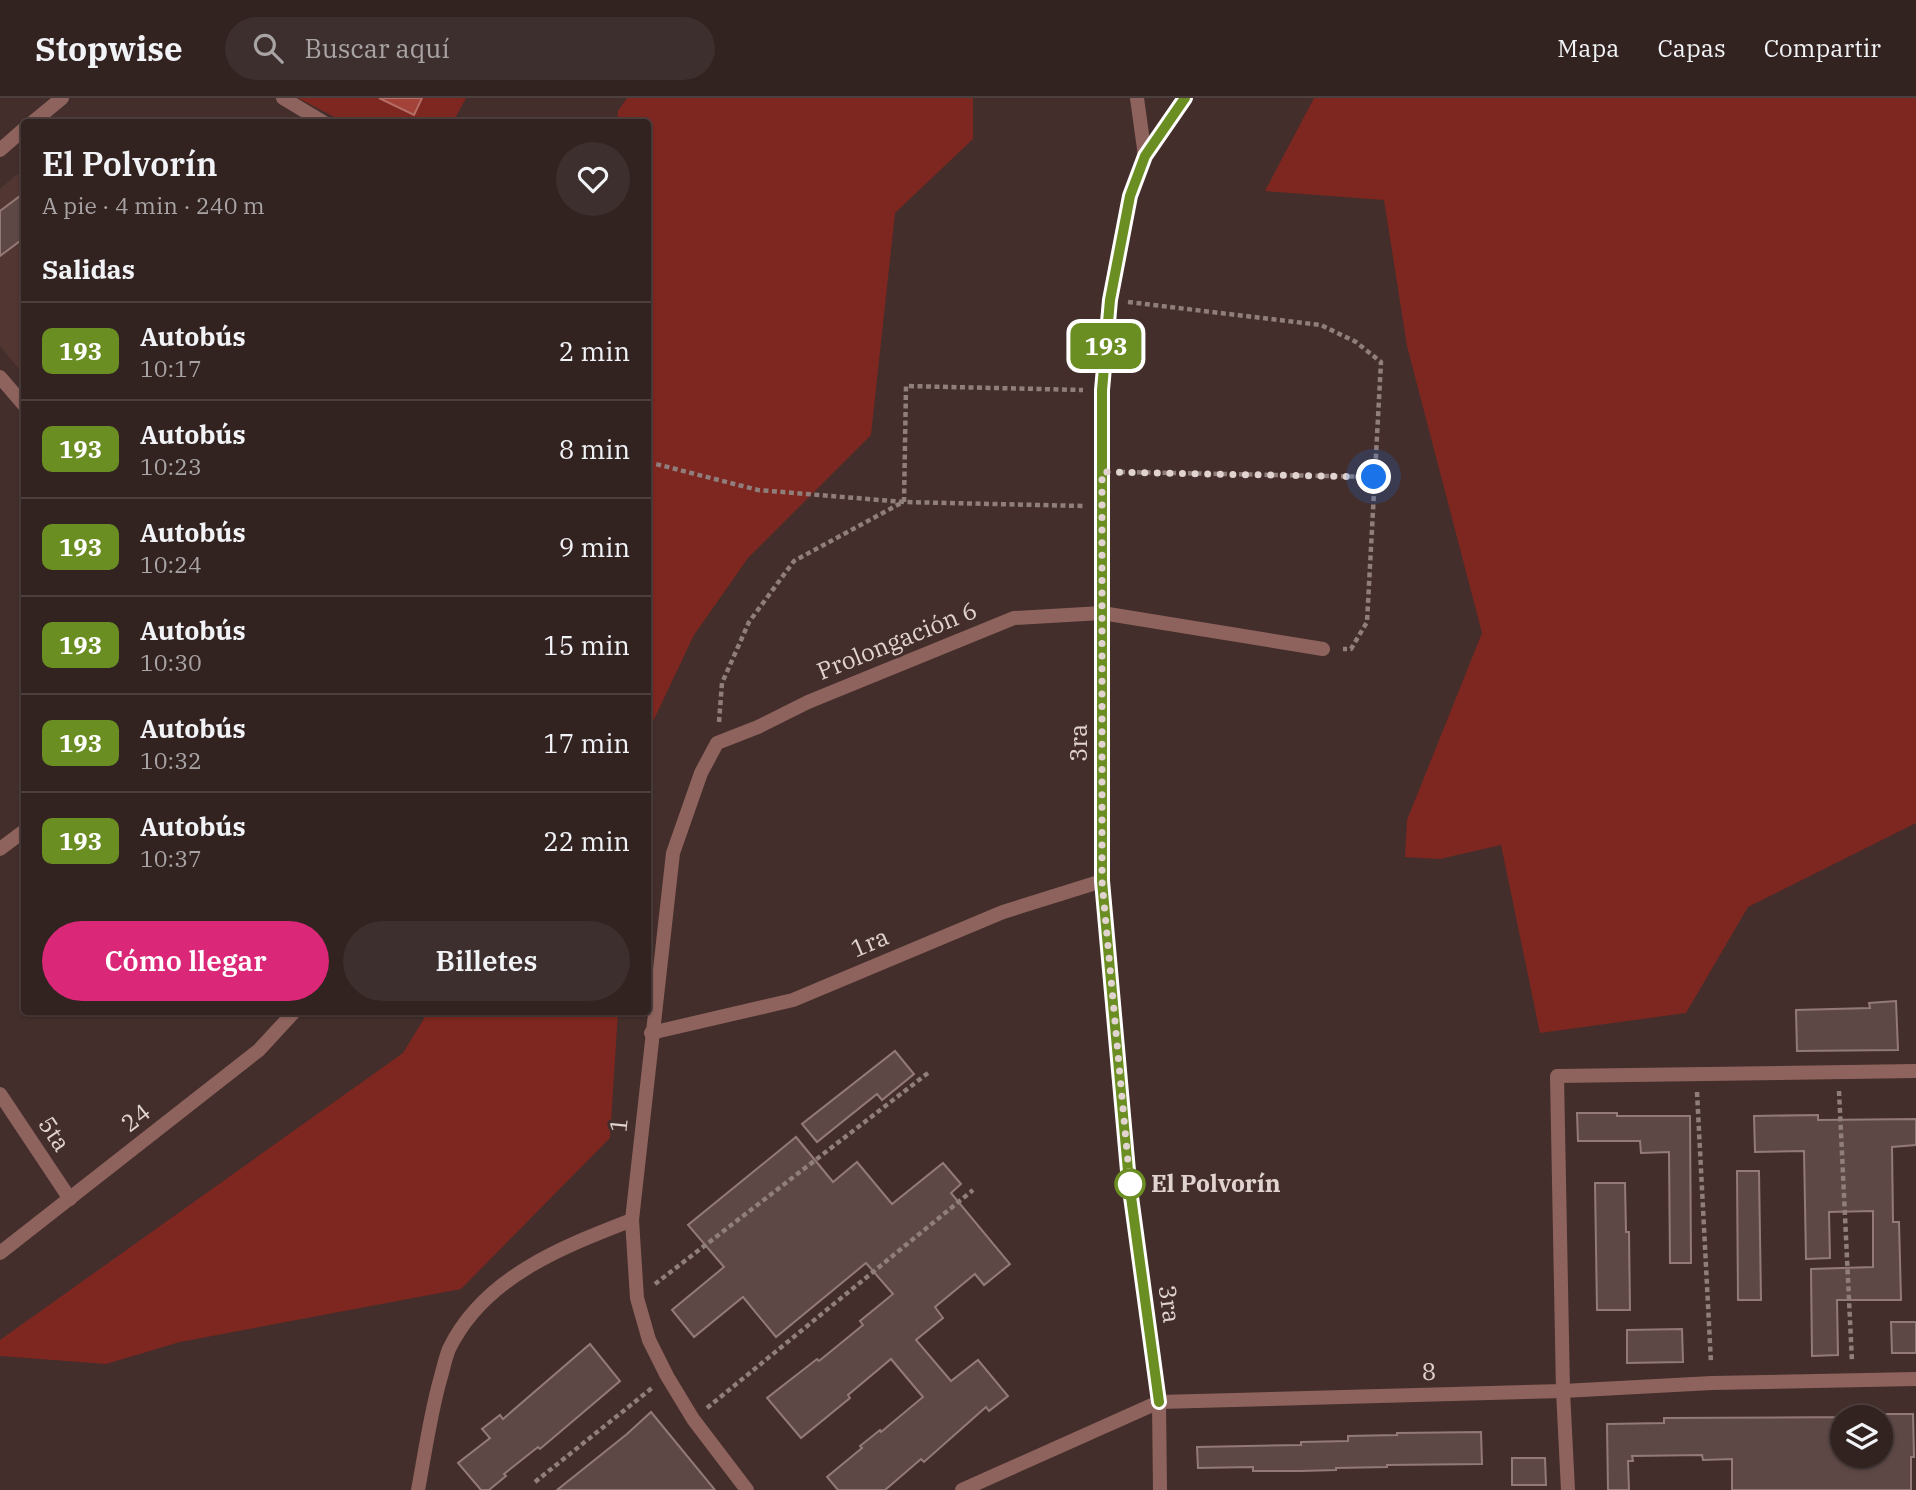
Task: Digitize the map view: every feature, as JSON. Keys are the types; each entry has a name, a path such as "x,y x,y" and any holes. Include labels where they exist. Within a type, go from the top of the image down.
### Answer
{"street":[{"path":"37,119 62,98"},
{"path":"283,98 318,119"},
{"path":"1137,98 1145,156"},
{"name":"3ra","path":"1159,1402 1129,1182 1102,881 1102,390 1110,300 1130,196 1145,156 1185,98"},
{"path":"0,149 21,132"},
{"path":"0,377 21,402"},
{"name":"Prolongación 6","path":"717,743 758,727 808,702 1014,618 1102,613 1323,649"},
{"name":"1","path":"717,743 701,773 673,853 632,1220 638,1297 649,1340 693,1419 747,1490"},
{"path":"0,849 21,833"},
{"name":"1ra","path":"651,1033 793,1000 1003,912 1102,881"},
{"name":"24","path":"0,1252 259,1050 291,1015"},
{"path":"1568,1490 1563,1391 1557,1076 1916,1071"},
{"name":"5ta","path":"0,1094 70,1199"},
{"path":"418,1490 433,1406 449,1350 474,1313 499,1287 537,1262 568,1245 632,1220"},
{"name":"8","path":"962,1490 1159,1402 1563,1391 1712,1383 1916,1379"},
{"path":"1159,1402 1160,1490"}],"path":[{"path":"1110,300 1321,325 1356,342 1381,362 1367,622 1351,649 1323,649"},
{"path":"904,502 905,386 1102,390"},
{"path":"651,464 758,490 904,502 1103,507"},
{"path":"1102,472 1374,477"},
{"path":"717,743 722,683 749,622 794,561 904,502"},
{"path":"1838,1072 1853,1380"},
{"path":"638,1297 928,1073"},
{"path":"1696,1074 1712,1383"},
{"path":"693,1419 973,1190"},
{"path":"535,1482 667,1376"}],"shaded area":[{"path":"298,98 466,98 455,119 338,119"},
{"path":"379,98 422,98 414,115"},
{"path":"627,98 973,98 973,139 895,213 871,435 748,558 694,635 651,726 651,119 617,119 618,111"},
{"path":"1314,98 1916,98 1916,823 1748,907 1686,1013 1540,1033 1501,845 1440,859 1405,857 1407,820 1482,633 1407,346 1384,200 1265,191"},
{"path":"21,173 21,371 0,346 0,189"},
{"path":"426,1015 618,1015 610,1138 461,1289 180,1342 106,1364 0,1356 0,1340 403,1053"}],"building":[{"path":"21,195 21,240 0,256 0,211"},
{"path":"1896,1001 1898,1050 1797,1051 1796,1010 1870,1008 1869,1003"},
{"path":"895,1051 914,1074 882,1100 877,1094 817,1142 802,1124"},
{"path":"1577,1113 1690,1116 1691,1263 1670,1263 1669,1152 1641,1153 1640,1141 1578,1141"},
{"path":"1818,1115 1818,1120 1916,1119 1916,1145 1892,1147 1893,1222 1899,1222 1901,1300 1837,1300 1838,1355 1812,1356 1811,1269 1873,1267 1873,1211 1829,1212 1830,1258 1806,1259 1804,1151 1755,1152 1754,1116"},
{"path":"796,1137 833,1182 857,1162 892,1204 943,1163 961,1184 951,1193 1010,1264 984,1285 975,1274 935,1307 943,1318 916,1340 951,1381 978,1360 1008,1396 989,1411 986,1407 924,1462 921,1459 885,1490 838,1490 827,1477 862,1448 860,1446 923,1397 891,1359 848,1395 850,1398 801,1438 767,1398 863,1325 860,1321 893,1294 866,1263 776,1337 743,1297 694,1337 672,1310 724,1267 688,1225"},
{"path":"1737,1171 1759,1171 1761,1300 1738,1300"},
{"path":"1595,1183 1625,1183 1630,1310 1597,1310"},
{"path":"1891,1322 1916,1322 1916,1353 1892,1353"},
{"path":"1682,1329 1683,1362 1627,1363 1627,1330"},
{"path":"590,1344 620,1381 540,1449 538,1447 504,1474 506,1476 489,1490 481,1490 458,1463 490,1438 482,1429 500,1415 503,1419"},
{"path":"651,1412 715,1490 557,1490 627,1434"},
{"path":"1893,1414 1913,1414 1914,1457 1911,1457 1911,1490 1732,1490 1732,1459 1703,1460 1702,1455 1632,1456 1633,1461 1628,1461 1629,1490 1608,1490 1607,1424 1664,1423 1664,1418 1830,1417 1830,1468 1893,1468"},
{"path":"1481,1432 1482,1464 1387,1465 1301,1471 1253,1471 1253,1467 1198,1468 1197,1447 1301,1445 1301,1442 1348,1441 1348,1436"},
{"path":"1512,1458 1545,1458 1546,1485 1512,1485"}],"bus line":[{"name":"193","path":"1159,1402 1129,1182 1102,881 1102,390 1110,300 1130,196 1145,156 1185,98"}],"place":[{"name":"El Polvorín","path":"1130,1184"}],"route":[{"path":"1130,1184 1102,881 1102,472 1374,477"}]}
